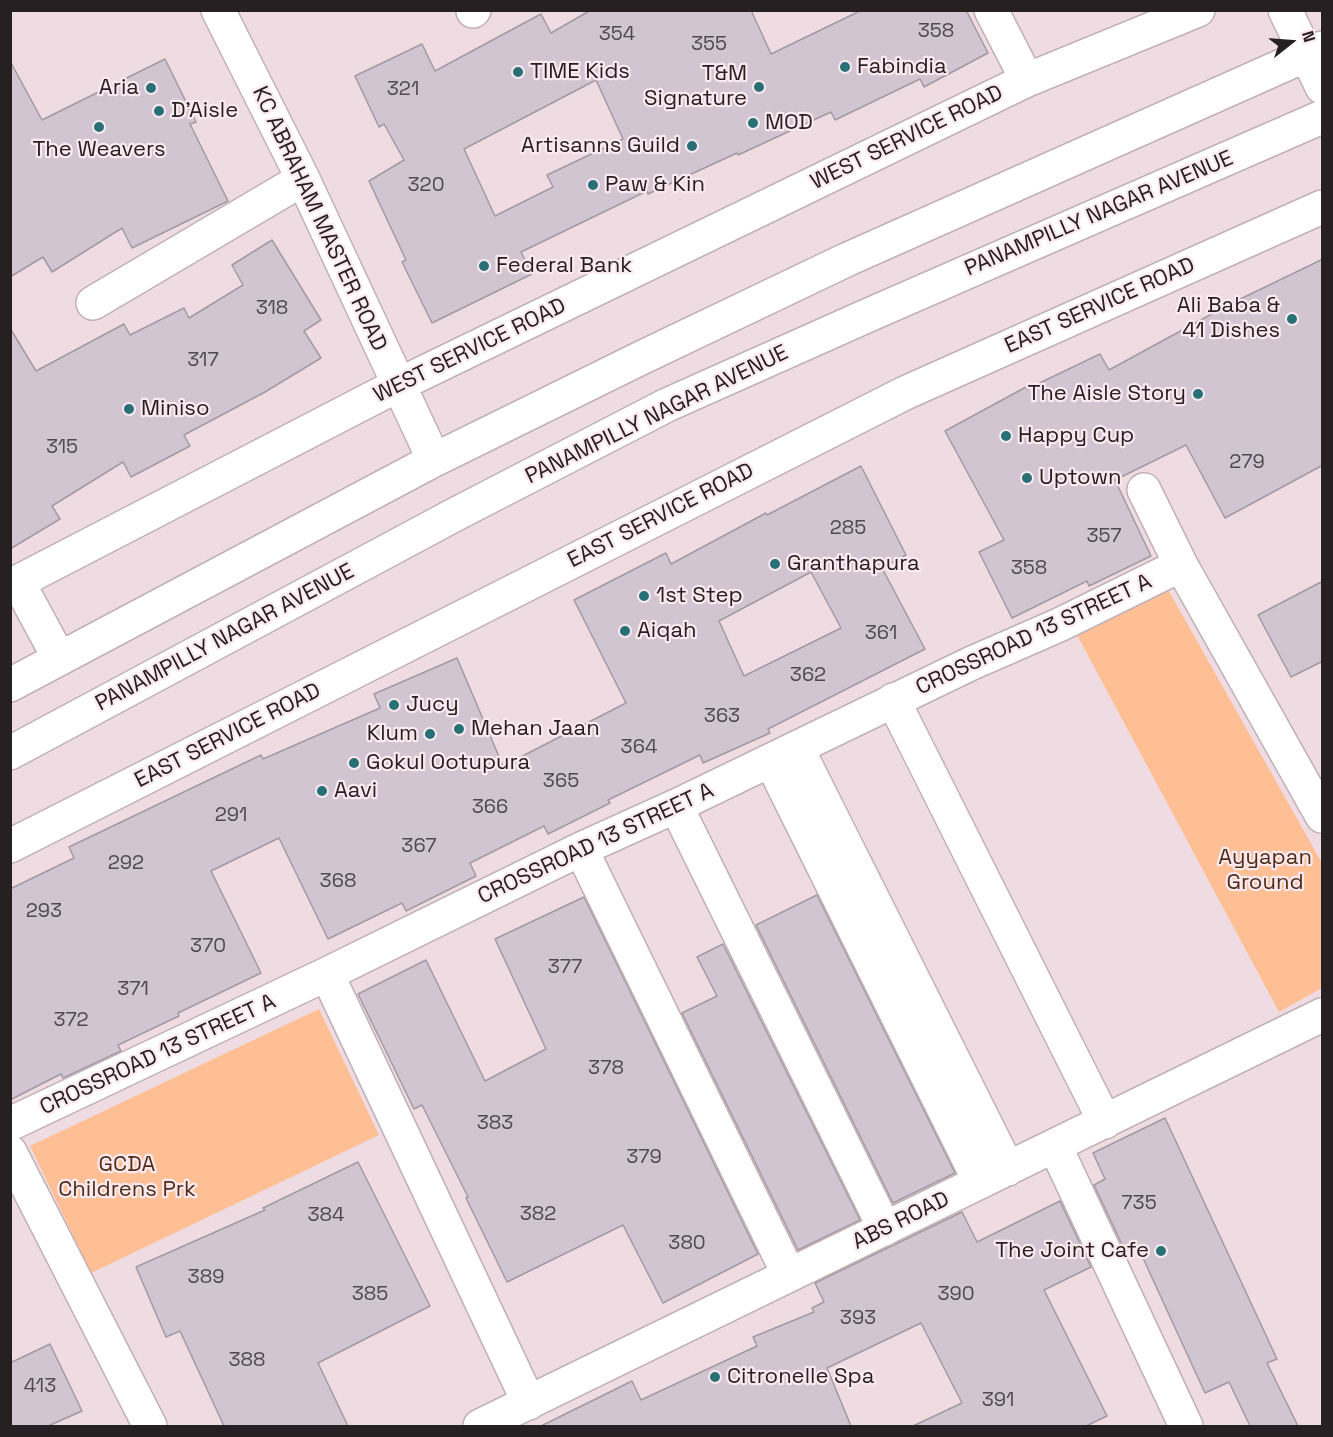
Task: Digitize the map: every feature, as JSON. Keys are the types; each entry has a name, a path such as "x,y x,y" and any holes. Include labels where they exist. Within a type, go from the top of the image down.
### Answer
{"street":[{"name":"KC ABRAHAM MASTER ROAD","path":"218,10 303,179 434,460"},
{"path":"991,10 1027,80"},
{"name":"WEST SERVICE ROAD","path":"14,584 398,386 1027,80 1198,10"},
{"path":"1285,10 1315,52 1323,87"},
{"path":"10,685 434,460 846,260 1315,52"},
{"name":"PANAMPILLY NAGAR AVENUE","path":"10,753 446,520 667,405 1323,117"},
{"path":"93,303 303,179"},
{"name":"EAST SERVICE ROAD","path":"10,846 905,393 1323,207"},
{"path":"1144,490 1181,565 1323,816"},
{"name":"CROSSROAD 13 STREET A","path":"10,1124 327,974 581,849 676,806 972,663 1059,625 1181,565"},
{"path":"14,584 59,658"},
{"path":"894,700 1105,1122"},
{"path":"784,754 994,1176"},
{"path":"676,806 885,1229"},
{"path":"581,849 789,1275"},
{"path":"327,974 529,1402"},
{"name":"ABS ROAD","path":"480,1426 1323,1016"},
{"path":"1055,1146 1186,1426"},
{"path":"10,1152 150,1426"}],"green space":[{"name":"Ayyapan Ground","path":"1166,586 1322,863 1322,988 1279,1012 1077,635"},
{"name":"GCDA Childrens Prk","path":"319,1009 379,1135 91,1273 30,1146"}],"building":[{"path":"591,10 751,10 771,54 862,10 966,10 988,53 924,87 920,79 835,120 831,112 648,194 647,191 521,252 532,274 432,323 402,262 406,260 369,181 404,160 384,124 379,127 355,76 422,44 435,71 541,14 551,33","holes":["596,80 623,139 547,175 553,187 495,216 464,149"]},
{"path":"165,59 196,122 190,124 228,201 132,248 122,228 52,272 43,257 10,277 10,61 42,120"},
{"path":"272,240 321,320 304,331 321,358 265,392 184,435 190,446 131,477 123,462 52,506 60,519 10,549 10,328 36,371 124,324 130,335 184,308 189,318 243,285 232,265"},
{"path":"1323,259 1323,465 1225,518 1186,445 1115,480 1151,556 1089,586 1087,581 1012,618 979,552 1004,540 945,431 1026,387 1027,389 1100,354 1109,370 1230,304"},
{"path":"861,466 906,555 882,568 925,649 768,729 770,733 703,763 700,755 608,800 610,803 548,834 544,826 470,863 476,876 406,911 402,903 328,939 279,838 211,871 261,973 118,1045 121,1051 63,1078 61,1074 10,1100 10,889 74,858 69,847 261,755 263,759 380,708 374,694 457,658 503,766 626,703 574,600 666,553 671,564 766,513 767,515","holes":["811,572 841,628 744,676 719,621"]},
{"path":"1323,581 1323,661 1291,677 1258,615"},
{"path":"817,895 955,1173 893,1203 756,925"},
{"path":"584,897 758,1254 663,1303 623,1225 507,1282 422,1105 414,1109 358,994 426,960 485,1081 546,1049 495,939"},
{"path":"723,944 860,1220 798,1250 682,1013 717,996 697,957"},
{"path":"1165,1118 1277,1359 1267,1363 1298,1426 1250,1426 1229,1382 1205,1393 1137,1245 1125,1251 1094,1185 1105,1179 1093,1153"},
{"path":"358,1162 430,1306 318,1363 348,1426 224,1426 180,1331 166,1337 136,1267 265,1210 263,1208"},
{"path":"1060,1201 1091,1267 1044,1290 1107,1416 1086,1426 913,1426 962,1403 921,1323 827,1368 851,1426 541,1426 632,1381 641,1400 757,1346 753,1337 814,1312 812,1308 824,1302 815,1283 962,1212 977,1242"},
{"path":"50,1344 82,1411 48,1426 10,1426 10,1363"}],"place":[{"name":"Fabindia","path":"845,67"},
{"name":"TIME Kids","path":"518,72"},
{"name":"T&M Signature","path":"759,87"},
{"name":"Aria","path":"151,88"},
{"name":"D'Aisle","path":"159,111"},
{"name":"MOD","path":"753,123"},
{"name":"The Weavers","path":"99,127"},
{"name":"Artisanns Guild","path":"692,146"},
{"name":"Paw & Kin","path":"593,185"},
{"name":"Federal Bank","path":"484,266"},
{"name":"Ali Baba & 41 Dishes","path":"1292,319"},
{"name":"The Aisle Story","path":"1198,394"},
{"name":"Miniso","path":"129,409"},
{"name":"Happy Cup","path":"1006,436"},
{"name":"Uptown","path":"1027,478"},
{"name":"Granthapura","path":"775,564"},
{"name":"1st Step","path":"644,596"},
{"name":"Aiqah","path":"625,631"},
{"name":"Jucy","path":"394,705"},
{"name":"Mehan Jaan","path":"459,729"},
{"name":"Klum","path":"430,734"},
{"name":"Gokul Ootupura","path":"354,763"},
{"name":"Aavi","path":"322,791"},
{"name":"The Joint Cafe","path":"1161,1251"},
{"name":"Citronelle Spa","path":"715,1377"}]}
